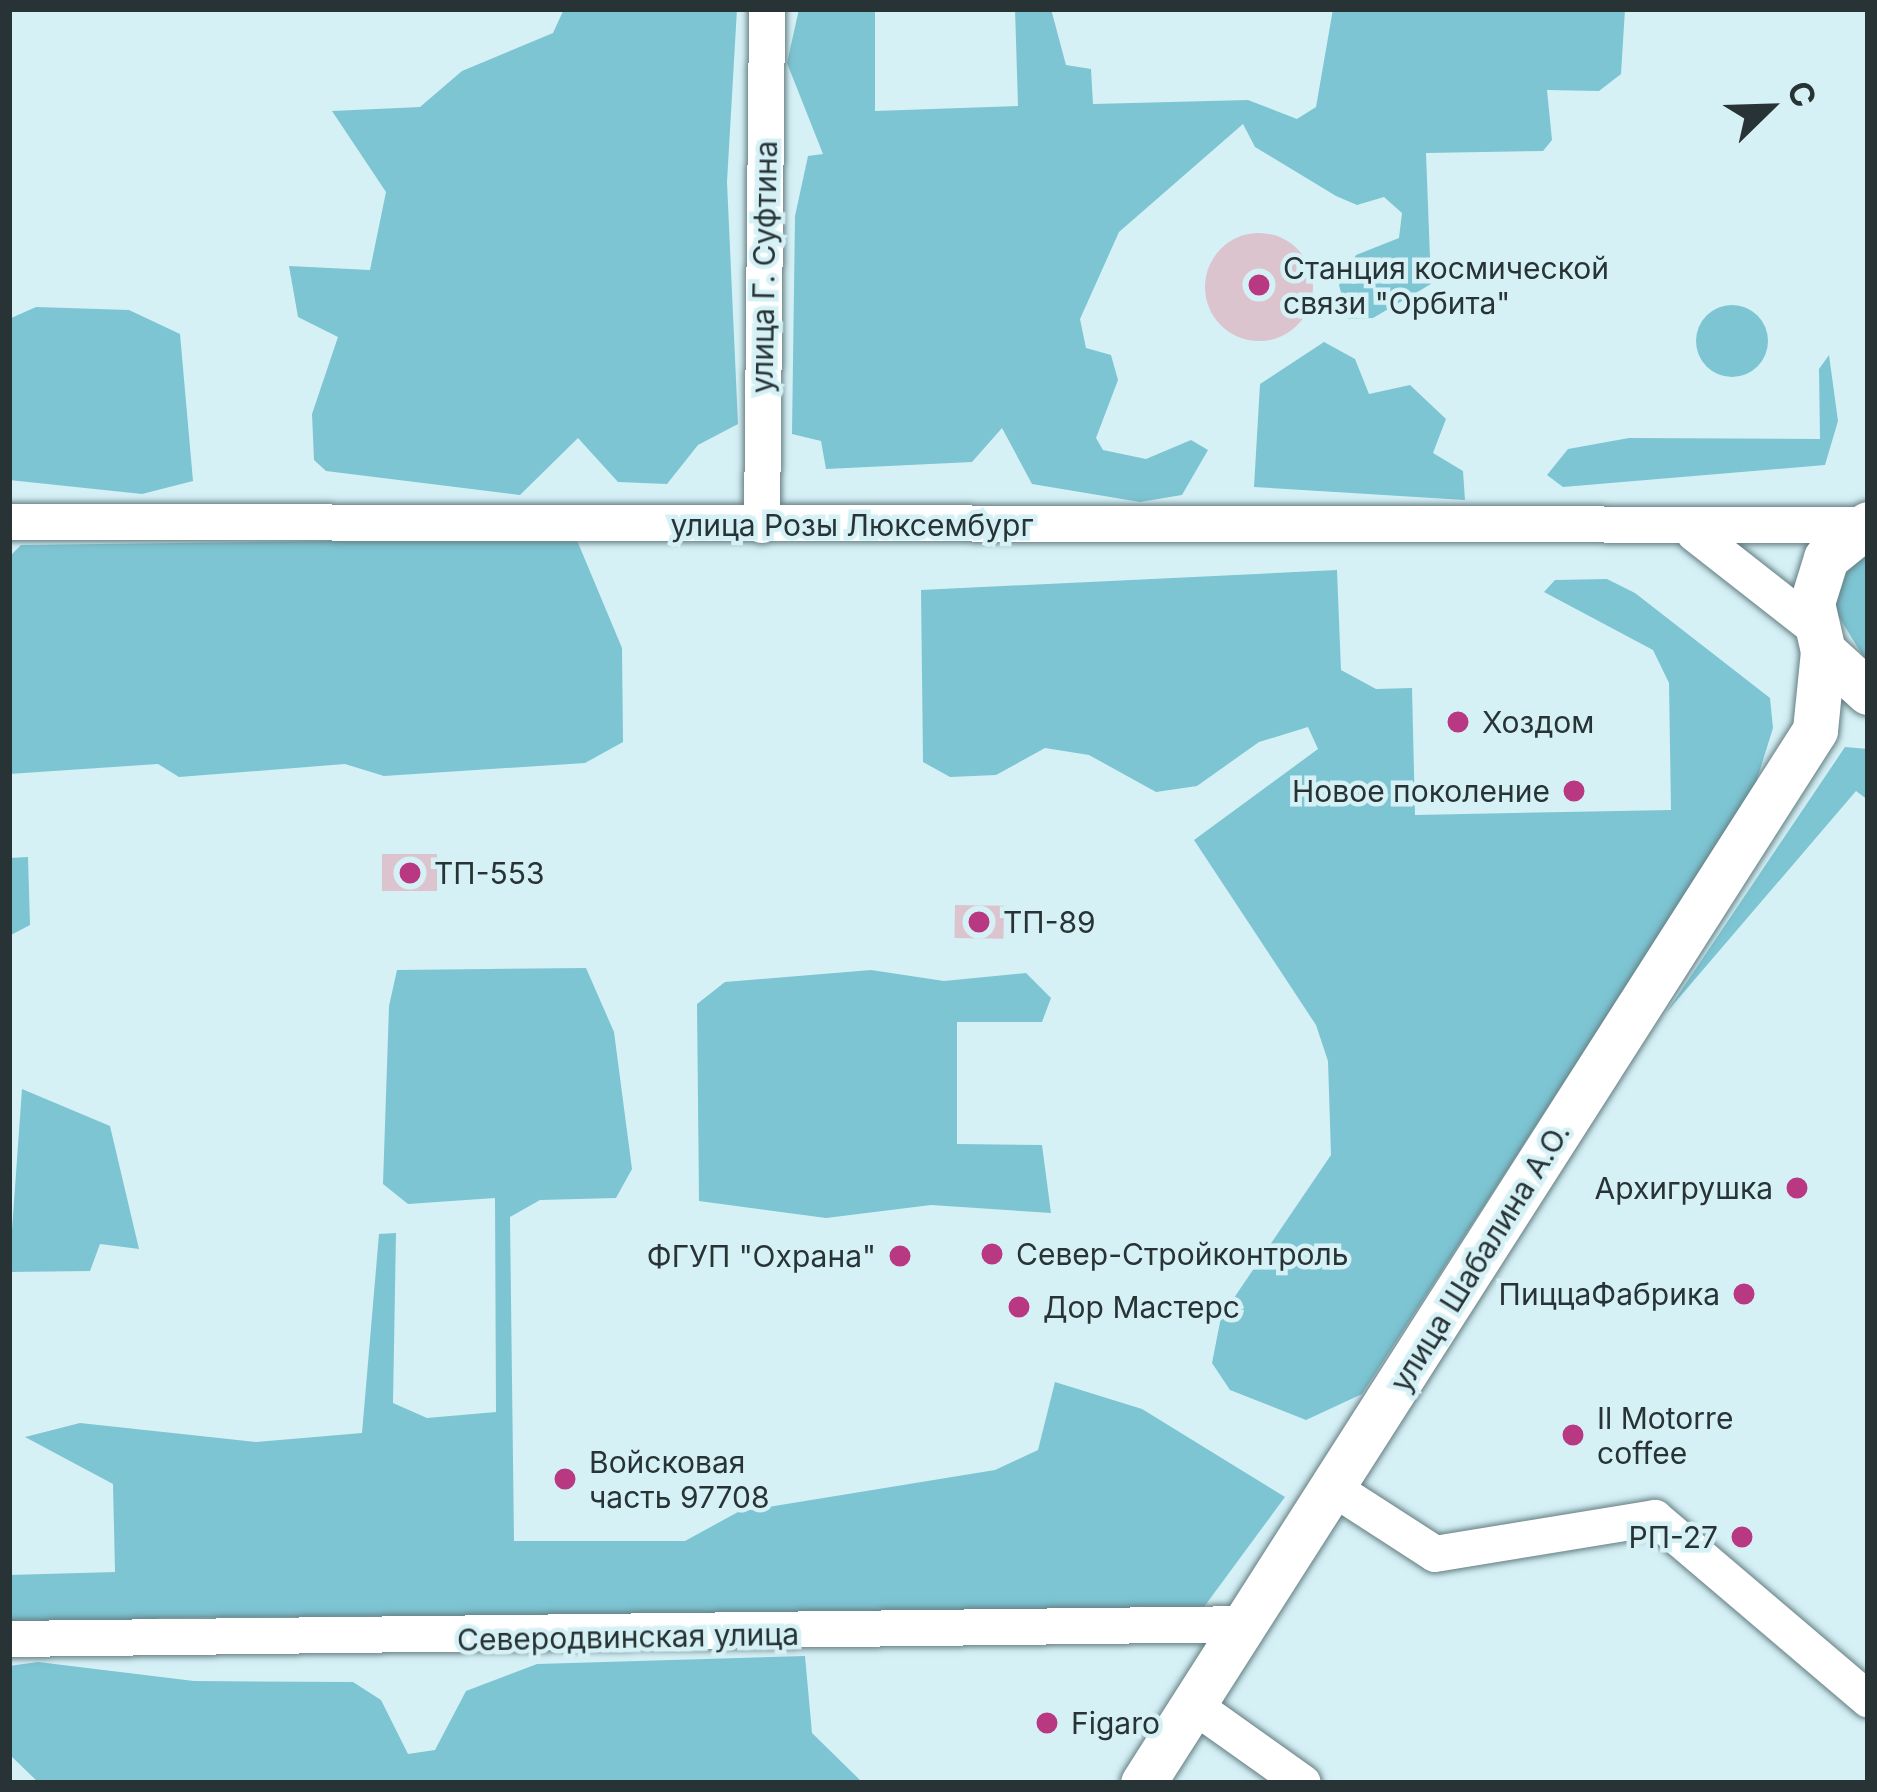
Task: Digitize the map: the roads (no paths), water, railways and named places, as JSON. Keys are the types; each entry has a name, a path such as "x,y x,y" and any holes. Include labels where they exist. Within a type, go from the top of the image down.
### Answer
{"street":[{"name":"улица Г. Суфтина","path":"762,525 767,9"},
{"name":"улица Розы Люксембург","path":"9,522 1694,532 1864,525"},
{"path":"1864,525 1816,579 1814,730 1868,703"},
{"path":"1694,532 1818,639 1868,692"},
{"name":"улица Шабалина А.О.","path":"1143,1783 1196,1707 1814,730"},
{"path":"1334,1488 1435,1554 1655,1518 1868,1699"},
{"name":"Северодвинская улица","path":"9,1639 1247,1624"},
{"path":"1196,1707 1304,1783"}],"place":[{"name":"Станция космической связи \"Орбита\"","path":"1259,285"},
{"name":"Хоздом","path":"1458,722"},
{"name":"Новое поколение","path":"1574,791"},
{"name":"ТП-553","path":"410,873"},
{"name":"ТП-89","path":"979,922"},
{"name":"Архигрушка","path":"1797,1188"},
{"name":"Север-Стройконтроль","path":"992,1254"},
{"name":"ФГУП \"Охрана\"","path":"900,1256"},
{"name":"ПиццаФабрика","path":"1744,1294"},
{"name":"Дор Мастерс","path":"1019,1307"},
{"name":"Il Motorre coffee","path":"1573,1435"},
{"name":"Войсковая часть 97708","path":"565,1479"},
{"name":"РП-27","path":"1742,1537"},
{"name":"Figaro","path":"1047,1723"}]}
